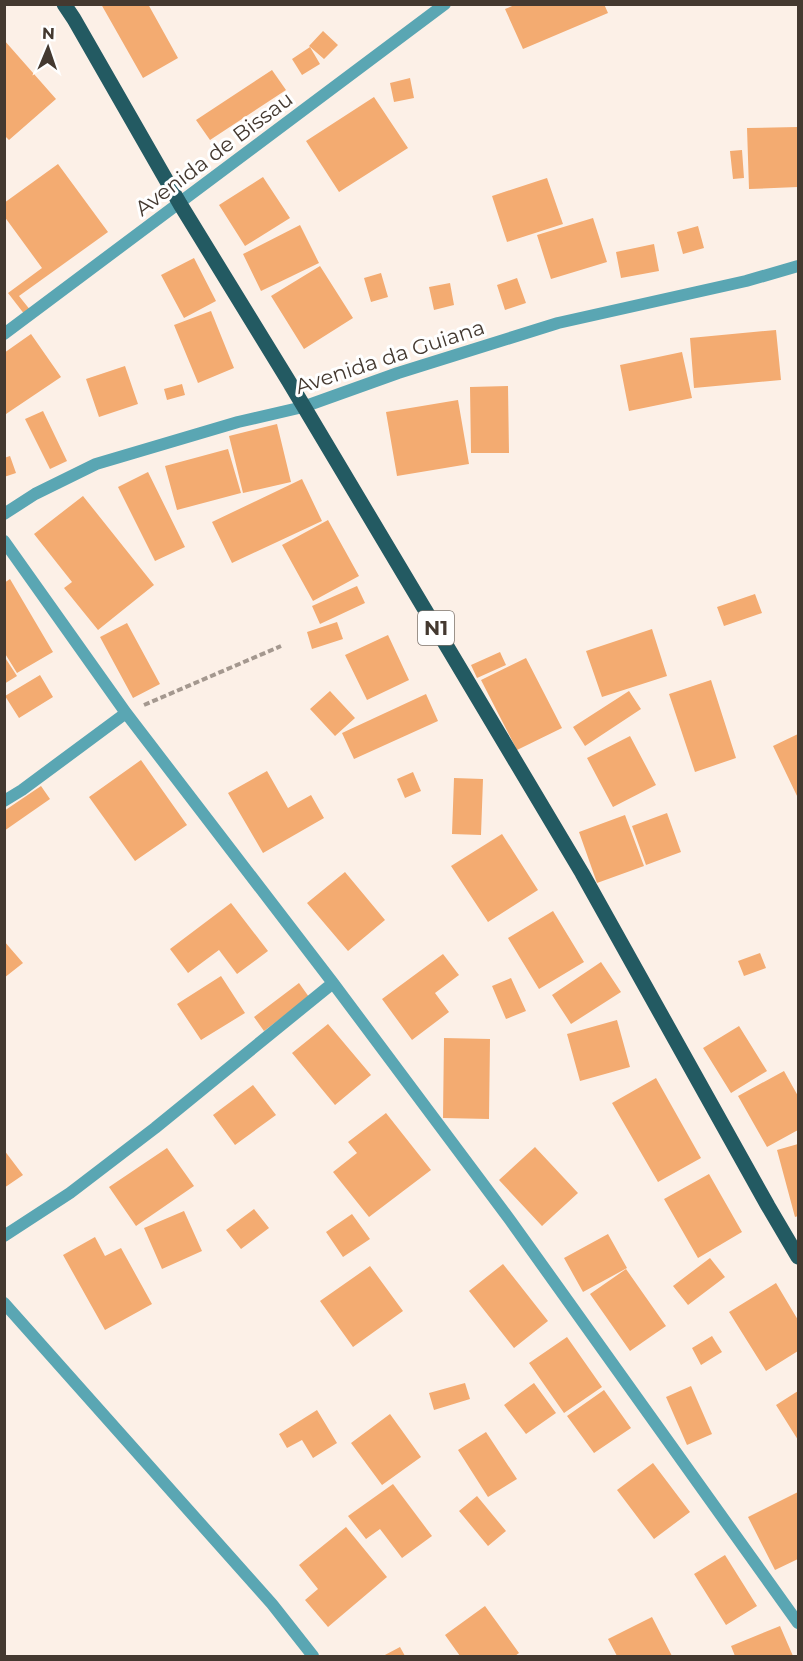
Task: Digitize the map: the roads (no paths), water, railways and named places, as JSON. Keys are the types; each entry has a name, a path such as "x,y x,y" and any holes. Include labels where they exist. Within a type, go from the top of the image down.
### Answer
{"main road":[{"name":"N1","path":"64,4 73,12 180,204 582,873 798,1257"}],"street":[{"name":"Avenida de Bissau","path":"4,334 445,4"},
{"name":"Avenida da Guiana","path":"4,514 35,494 96,464 238,422 303,407 398,373 558,323 746,281 798,267"},
{"path":"4,541 126,713 333,983 517,1229 798,1623"},
{"path":"4,801 126,713"},
{"path":"4,1236 70,1193 108,1164 333,983"},
{"path":"4,1303 272,1604 313,1656"}]}
